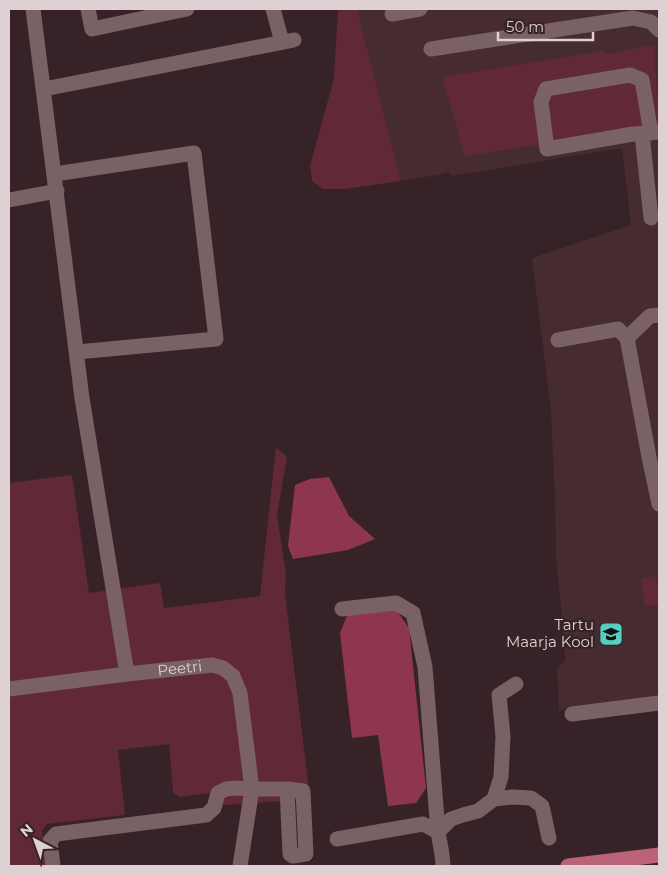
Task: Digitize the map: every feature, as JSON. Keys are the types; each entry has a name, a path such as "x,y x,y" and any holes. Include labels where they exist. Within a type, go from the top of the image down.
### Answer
{"main road":[{"path":"568,866 659,855"}],"street":[{"path":"34,9 82,398 127,674"},
{"path":"88,9 92,29 187,9"},
{"path":"44,89 288,41 273,9"},
{"path":"392,14 420,9"},
{"path":"431,50 634,18 651,22 659,30"},
{"path":"651,133 547,148 541,102 546,89 630,75 642,80 651,133 651,218"},
{"path":"54,174 194,153 216,339 77,352"},
{"path":"9,200 57,191"},
{"path":"627,338 650,316 659,315"},
{"path":"558,340 618,329 627,338 659,504"},
{"path":"342,609 396,603 413,613 425,667 438,832 443,866"},
{"name":"Peetri","path":"9,689 212,665 223,668 233,676 240,693 252,790 240,866"},
{"path":"494,799 501,777 503,736 499,695 516,684"},
{"path":"572,714 659,703"},
{"path":"53,866 50,841 56,834 206,815 214,808 218,793 226,789 287,789"},
{"path":"438,832 451,819 478,812 494,799 512,797 531,798 542,806 549,838"},
{"path":"337,839 423,824 438,832"}],"shaded area":[{"path":"338,9 357,9 401,181 345,189 323,189 312,181 310,166 334,78"},
{"path":"357,9 659,9 659,696 559,710 557,669 565,661 556,556 551,410 532,258 631,225 622,148 452,176 449,172 401,181"},
{"path":"654,45 659,127 465,156 442,77 603,51 605,54"},
{"path":"276,447 287,457 277,515 286,575 285,593 310,799 212,806 209,793 179,797 173,792 169,744 118,750 125,815 47,824 42,831 46,866 9,866 9,483 72,475 89,593 160,583 164,608 260,596"},
{"path":"329,477 349,516 375,539 348,550 293,559 288,546 295,485 310,479"},
{"path":"656,576 659,604 645,607 641,579"},
{"path":"394,607 409,628 426,788 416,803 388,806 378,735 352,738 340,633 348,613"}],"place":[{"name":"Tartu Maarja Kool","path":"611,634"}]}
